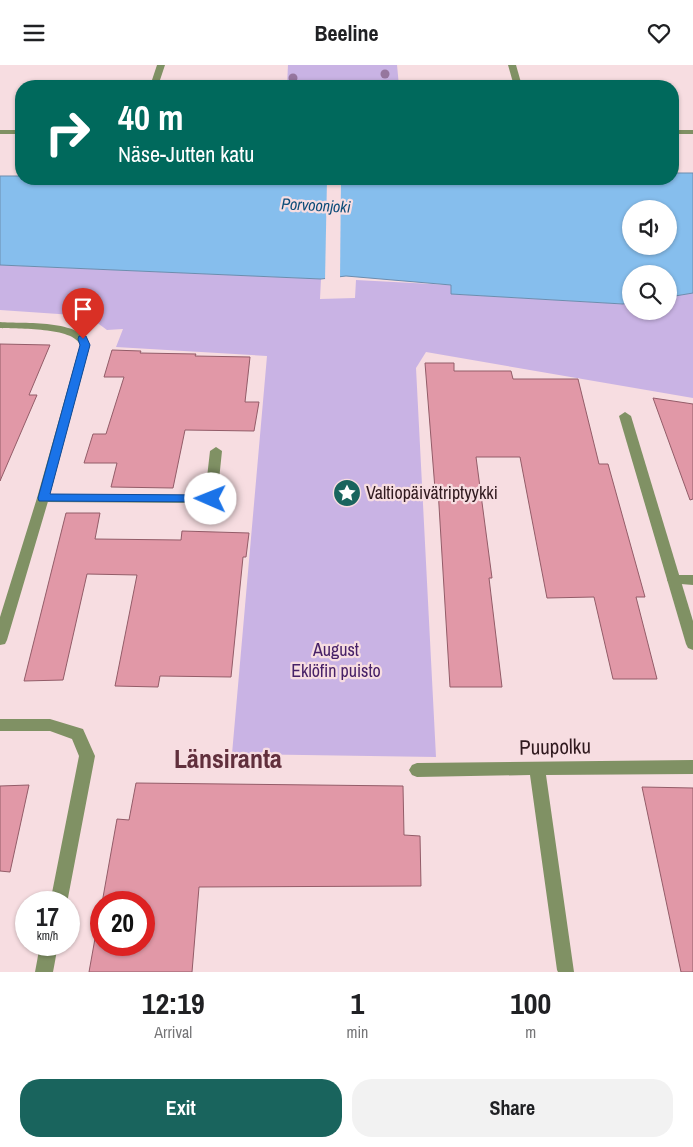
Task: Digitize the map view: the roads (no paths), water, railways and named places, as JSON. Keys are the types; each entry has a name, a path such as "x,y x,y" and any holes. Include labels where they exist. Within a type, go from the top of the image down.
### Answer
{"street":[{"path":"156,80 161,65"},
{"path":"512,65 516,80"},
{"path":"0,132 15,132"},
{"path":"679,132 693,132"},
{"path":"0,325 68,330 83,339 85,345 43,498 0,639"},
{"path":"625,415 693,645"},
{"path":"43,498 211,499 216,451"},
{"path":"674,580 693,580"},
{"path":"0,725 50,725 78,734 87,755 60,891"},
{"name":"Puupolku","path":"417,770 693,767"},
{"path":"537,768 566,970"},
{"path":"44,972 47,956"}],"water":[{"name":"Porvoonjoki","path":"679,173 693,173 693,293 677,296 677,265 622,265 622,304 451,294 451,285 346,276 321,279 0,265 0,176 15,176 15,185 679,185"}],"place":[{"name":"Valtiopäivätriptyykki","path":"347,493"}],"district":[{"name":"Länsiranta","path":"228,759"}],"park label":[{"name":"August Eklöfin puisto","path":"336,660"}]}
